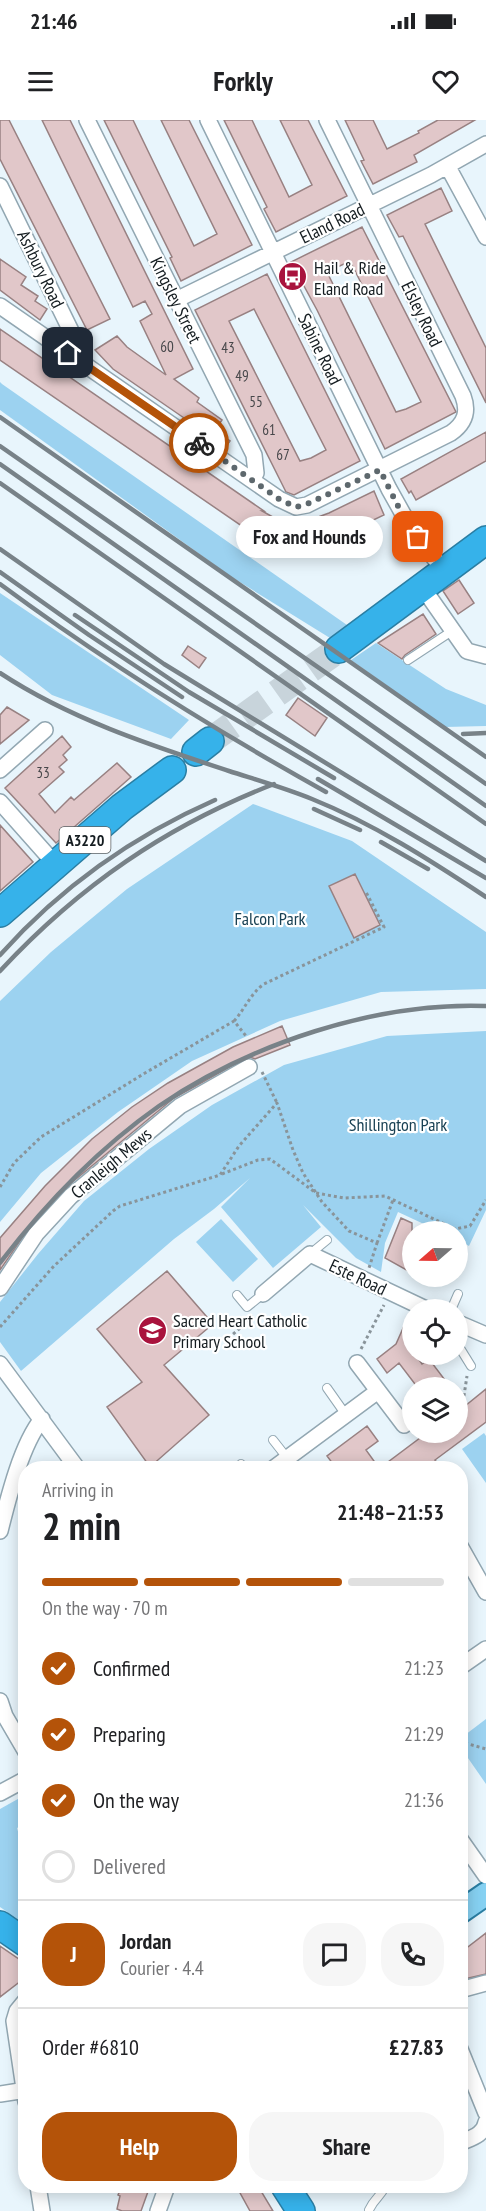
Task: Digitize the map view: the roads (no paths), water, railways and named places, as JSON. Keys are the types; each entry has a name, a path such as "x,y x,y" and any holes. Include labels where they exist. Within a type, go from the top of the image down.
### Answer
{"highway":[{"path":"339,649 486,540"},
{"name":"A3220","path":"0,913 123,807 172,770"},
{"path":"0,1925 18,1937"},
{"path":"289,2193 301,2211"}],"main road":[{"path":"468,1906 486,1894"}],"street":[{"name":"Kingsley Street","path":"87,120 254,454 256,473 252,480"},
{"name":"Sabine Road","path":"208,120 380,470 408,523 444,571"},
{"name":"Elsley Road","path":"327,120 463,396 466,412 462,424 451,433 380,470"},
{"name":"Eland Road","path":"176,300 448,166 486,144"},
{"path":"448,166 486,237"},
{"name":"Ashbury Road","path":"0,186 71,331 73,339 68,353"},
{"path":"0,306 286,503 300,507 380,470"},
{"path":"423,588 467,651 486,657"},
{"path":"0,770 45,730"},
{"path":"0,802 56,865"},
{"name":"Cranleigh Mews","path":"0,1288 36,1234 71,1196 180,1106 255,1069"},
{"name":"Este Road","path":"263,1294 310,1254 404,1299"},
{"path":"468,1327 486,1335"},
{"path":"357,1363 402,1422"},
{"path":"0,1364 71,1461"},
{"path":"294,1461 346,1415 378,1391"},
{"path":"21,1461 33,1432 42,1419"},
{"path":"0,1531 18,1470"},
{"path":"468,1560 486,1592"},
{"path":"468,1662 486,1649"},
{"path":"0,1701 5,1716 18,1738"},
{"path":"0,1793 18,1783"},
{"path":"468,1850 486,1876"},
{"path":"468,1988 486,1983"},
{"path":"18,2014 14,2021 18,2048"},
{"path":"468,2069 486,2113"},
{"path":"0,2094 18,2094"},
{"path":"468,2139 479,2134 486,2122"},
{"path":"39,2193 42,2211"},
{"path":"158,2211 164,2193"}],"lane":[{"path":"408,660 452,631"},
{"path":"310,1254 327,1240"},
{"path":"237,1295 247,1307 263,1294"},
{"path":"456,1299 458,1294"},
{"path":"468,1361 471,1366"},
{"path":"327,1388 346,1415"},
{"path":"273,1440 289,1461"},
{"path":"369,2210 374,2199 382,2193"}],"tunnel":[{"path":"210,741 339,649"}],"railway":[{"path":"0,417 486,757"},
{"path":"0,446 486,784"},
{"path":"0,464 486,806"},
{"path":"0,483 486,824"},
{"path":"0,549 164,664 486,861"},
{"path":"0,572 182,697"},
{"path":"0,584 79,640 160,693 242,744 326,792"},
{"path":"75,615 189,692 334,778"},
{"path":"0,673 54,704 111,730 292,791 335,809 401,844 486,897"},
{"path":"463,734 486,733"},
{"path":"318,779 486,878"},
{"path":"0,971 61,912 126,861 197,819 274,784"},
{"path":"0,955 47,908 99,866 155,830 215,800"},
{"path":"314,809 360,830"},
{"path":"381,842 428,869"},
{"path":"0,1263 35,1220 94,1159 136,1123 195,1084 273,1046 315,1031 401,1011 486,1006"}],"place":[{"name":"Hail & Ride Eland Road","path":"293,277"},
{"name":"Fox and Hounds","path":"418,537"},
{"name":"Sacred Heart Catholic Primary School","path":"152,1330"}],"park label":[{"name":"Falcon Park","path":"270,918"},
{"name":"Shillington Park","path":"398,1124"}]}
